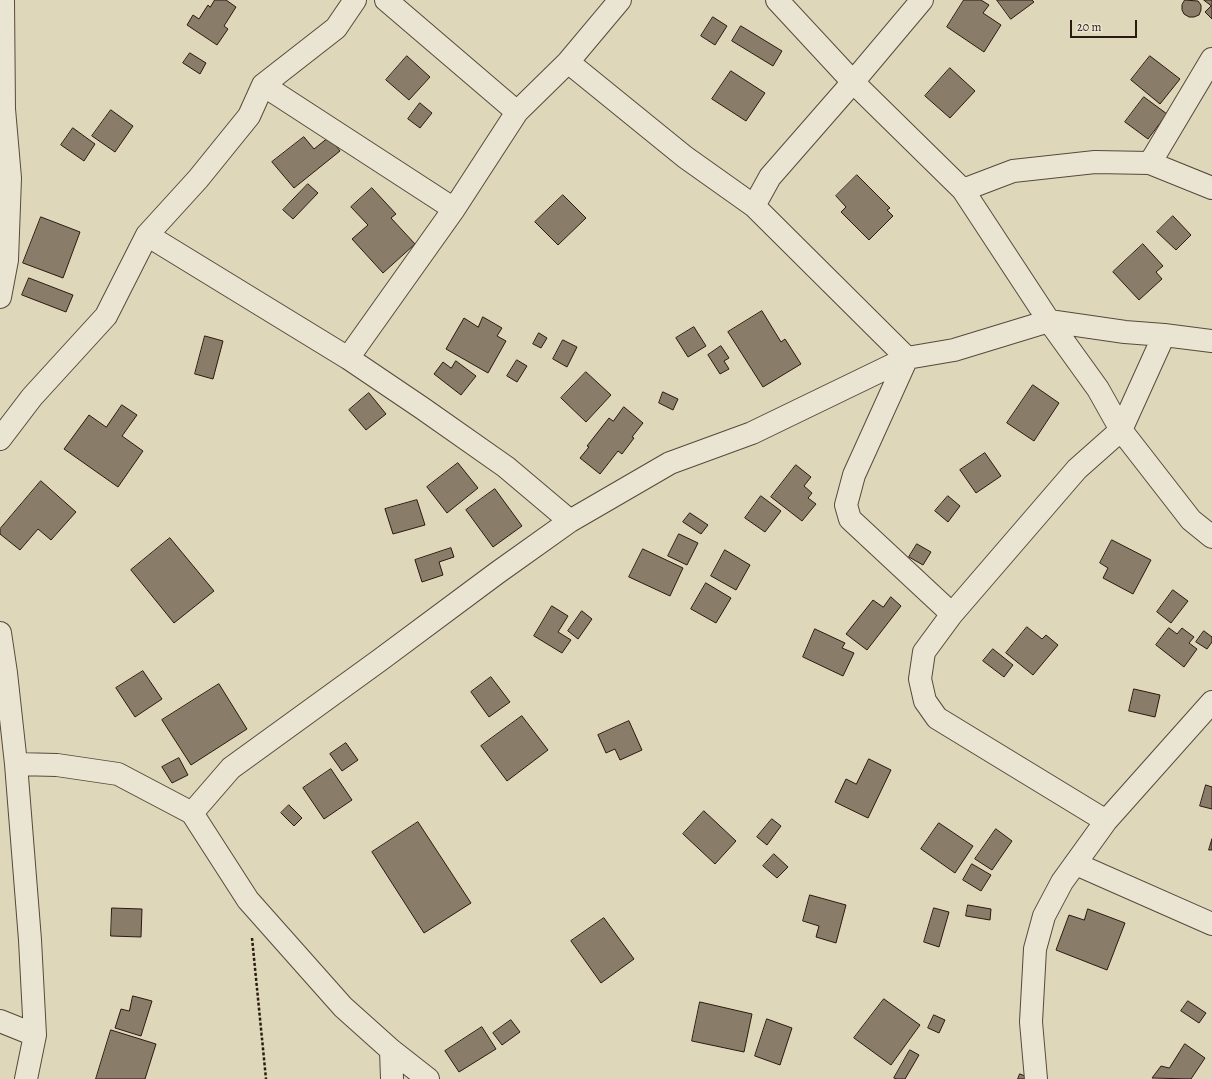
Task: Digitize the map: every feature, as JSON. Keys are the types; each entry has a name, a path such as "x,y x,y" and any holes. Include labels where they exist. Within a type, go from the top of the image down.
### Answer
{"street":[{"path":"0,297 7,260 3,0"},
{"path":"0,439 32,397 106,316 147,235 198,178 249,116 263,85 336,28 355,0"},
{"path":"386,0 517,112"},
{"path":"348,358 454,209 517,112 568,62 620,0"},
{"path":"777,0 853,82 963,190 1049,321 1098,389 1121,430 1191,520 1212,537"},
{"path":"754,206 770,176 853,82 922,0"},
{"path":"1150,163 1212,59"},
{"path":"568,62 685,157 754,206 908,358"},
{"path":"263,85 454,209"},
{"path":"963,190 1013,171 1094,162 1150,163 1212,188"},
{"path":"147,235 348,358 422,408 506,467 570,521"},
{"path":"192,813 231,768 497,573 570,521 670,464 752,432 908,358 954,350 1049,321 1212,342"},
{"path":"1106,821 937,718 925,701 920,679 924,652 952,614 1077,468 1121,430 1164,335"},
{"path":"908,358 854,475 846,505 850,519 952,614"},
{"path":"0,633 3,672 16,764 30,940 35,1035 26,1079"},
{"path":"1036,1079 1031,1022 1035,949 1044,916 1062,882 1106,821 1212,702"},
{"path":"16,764 57,765 118,774 192,813 248,900 343,1007 391,1050 428,1079"},
{"path":"1076,864 1212,924"},
{"path":"0,1021 35,1035"},
{"path":"391,1050 392,1079"}],"path":[{"path":"248,900 266,1079"}],"building":[{"path":"215,0 226,0 236,7 224,26 228,29 217,45 187,25 193,15 199,19 208,5 210,7"},
{"path":"964,0 981,0 989,5 983,13 1001,25 984,52 947,27"},
{"path":"997,0 1032,0 1034,2 1011,19"},
{"path":"1185,0 1198,1 1201,5 1199,15 1189,17 1184,14 1182,5"},
{"path":"1204,0 1212,0 1212,19 1205,12 1211,6"},
{"path":"713,17 727,26 715,45 701,36"},
{"path":"741,26 782,51 773,66 732,41"},
{"path":"190,53 206,63 200,74 183,63"},
{"path":"407,56 430,77 409,100 386,80"},
{"path":"1150,56 1180,79 1160,104 1131,80"},
{"path":"950,68 975,91 950,118 925,96"},
{"path":"731,71 765,93 746,121 712,99"},
{"path":"1144,97 1167,114 1148,139 1125,122"},
{"path":"420,103 432,113 420,128 408,119"},
{"path":"111,110 133,126 115,152 92,136"},
{"path":"73,128 95,144 84,161 61,145"},
{"path":"304,137 314,149 329,137 340,151 294,188 272,162"},
{"path":"857,175 890,208 887,210 893,216 869,240 841,212 846,207 836,196"},
{"path":"308,184 318,193 293,219 283,210"},
{"path":"372,188 396,214 391,218 415,244 383,273 352,239 368,225 351,207"},
{"path":"563,195 586,218 558,245 535,222"},
{"path":"1173,216 1191,235 1176,250 1157,232"},
{"path":"41,217 80,232 63,278 23,263"},
{"path":"1143,244 1163,266 1156,272 1162,279 1139,300 1113,272"},
{"path":"29,278 73,295 66,312 22,295"},
{"path":"762,311 781,342 785,339 801,364 763,387 728,332"},
{"path":"483,317 502,328 497,336 506,341 488,373 446,349 464,318 478,327"},
{"path":"694,327 706,346 688,357 676,338"},
{"path":"539,333 547,338 541,348 533,344"},
{"path":"205,336 223,341 213,379 195,374"},
{"path":"563,340 577,347 567,367 553,359"},
{"path":"721,346 729,358 724,361 729,369 720,374 708,355"},
{"path":"517,360 527,366 517,382 507,376"},
{"path":"456,361 476,376 461,395 434,374 443,362 451,368"},
{"path":"586,372 611,395 586,422 561,398"},
{"path":"1033,385 1059,403 1034,441 1007,423"},
{"path":"663,392 678,399 673,410 659,403"},
{"path":"369,393 386,414 366,430 349,410"},
{"path":"122,405 137,415 122,436 143,451 118,487 64,449 89,415 106,427"},
{"path":"624,407 643,423 632,437 634,438 622,454 618,451 600,474 580,458 589,447 587,446 609,418 613,421"},
{"path":"985,453 1001,476 976,493 960,470"},
{"path":"458,463 478,488 447,513 427,487"},
{"path":"796,465 811,477 804,486 812,493 808,498 816,504 802,521 771,497"},
{"path":"41,481 76,512 51,540 38,529 20,550 0,534 0,529"},
{"path":"495,489 522,526 493,547 466,510"},
{"path":"761,496 781,511 765,532 745,518"},
{"path":"948,496 960,506 948,522 935,511"},
{"path":"417,500 425,525 393,534 385,509"},
{"path":"690,513 708,525 701,534 683,522"},
{"path":"679,534 698,543 687,565 668,556"},
{"path":"170,538 214,591 174,623 131,570"},
{"path":"1112,540 1151,560 1133,594 1103,578 1108,568 1100,563"},
{"path":"917,544 931,552 923,565 909,557"},
{"path":"451,548 454,557 439,562 443,575 422,582 415,560"},
{"path":"643,549 683,568 670,596 629,577"},
{"path":"725,550 750,565 736,590 711,576"},
{"path":"706,583 731,598 716,623 691,609"},
{"path":"1173,590 1188,601 1171,623 1157,612"},
{"path":"891,597 901,606 867,650 846,634 873,600 883,607"},
{"path":"552,606 568,616 558,632 571,640 562,653 534,636"},
{"path":"582,611 592,619 578,639 568,631"},
{"path":"1027,627 1042,639 1046,635 1058,645 1033,675 1006,653"},
{"path":"1169,628 1177,634 1182,628 1194,637 1189,643 1197,649 1184,667 1156,645"},
{"path":"815,629 845,643 842,648 854,653 843,676 803,657"},
{"path":"1204,631 1212,637 1212,642 1207,649 1196,642"},
{"path":"993,649 1013,665 1004,677 983,661"},
{"path":"143,671 162,699 135,717 116,688"},
{"path":"491,677 510,702 489,717 471,692"},
{"path":"219,684 247,729 191,765 162,720"},
{"path":"1134,689 1160,695 1155,717 1129,711"},
{"path":"522,716 548,750 507,781 481,746"},
{"path":"629,721 642,750 620,760 615,749 606,753 598,735"},
{"path":"346,743 358,760 342,771 330,754"},
{"path":"179,758 188,775 172,783 162,767"},
{"path":"869,759 891,770 868,818 835,802 846,779 856,784"},
{"path":"331,769 352,800 324,819 303,788"},
{"path":"1206,785 1212,787 1212,809 1200,806"},
{"path":"289,805 302,818 294,826 281,813"},
{"path":"704,811 736,841 715,864 683,834"},
{"path":"772,819 781,826 767,845 757,837"},
{"path":"418,822 471,903 424,933 372,852"},
{"path":"939,823 973,846 955,873 921,849"},
{"path":"996,829 1012,841 992,870 975,859"},
{"path":"1212,839 1212,850 1209,850"},
{"path":"774,854 788,867 777,878 763,866"},
{"path":"972,864 991,875 981,891 963,880"},
{"path":"810,895 846,905 836,943 816,937 819,926 803,921"},
{"path":"968,905 991,909 990,920 966,916"},
{"path":"112,908 142,909 141,937 111,936"},
{"path":"934,908 949,912 939,947 924,942"},
{"path":"1088,909 1125,923 1107,970 1056,950 1069,915 1084,920"},
{"path":"604,918 634,959 601,983 571,941"},
{"path":"133,996 152,1001 141,1036 115,1028 121,1009 129,1011"},
{"path":"884,999 920,1025 891,1065 854,1038"},
{"path":"1188,1001 1206,1013 1199,1023 1181,1011"},
{"path":"700,1002 752,1014 744,1052 692,1041"},
{"path":"934,1015 945,1020 939,1033 928,1028"},
{"path":"767,1019 792,1028 780,1065 755,1056"},
{"path":"511,1020 520,1032 502,1045 493,1033"},
{"path":"482,1027 496,1049 459,1072 445,1051"},
{"path":"111,1030 156,1044 145,1079 96,1079"},
{"path":"1185,1044 1205,1058 1191,1079 1152,1078 1161,1066 1169,1068"},
{"path":"910,1050 919,1055 905,1079 894,1078"},
{"path":"1020,1074 1030,1078 1018,1079"}]}
